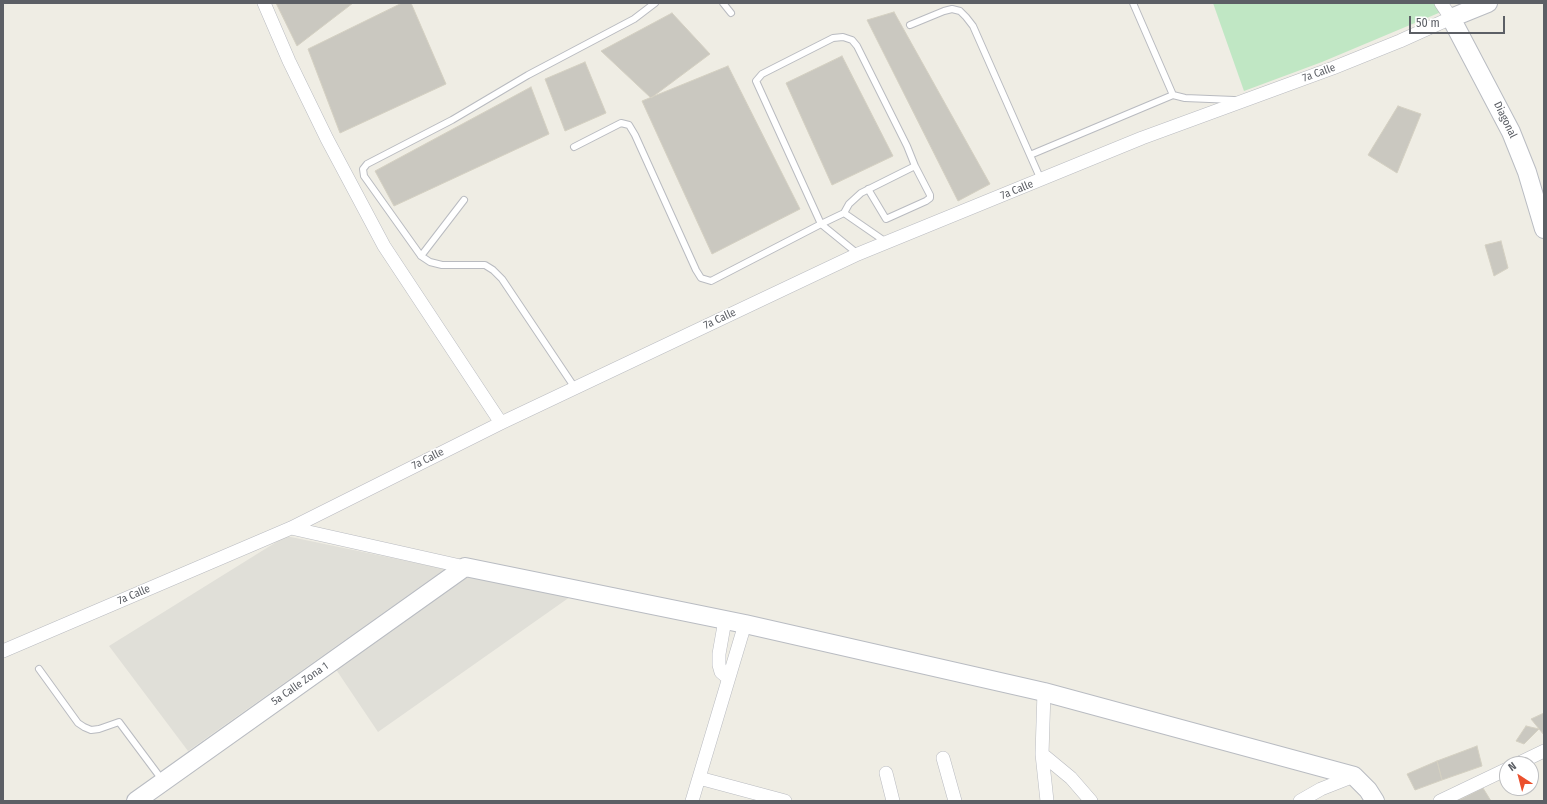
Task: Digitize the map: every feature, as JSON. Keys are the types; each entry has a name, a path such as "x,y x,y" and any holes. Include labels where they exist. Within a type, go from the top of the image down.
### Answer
{"street":[{"path":"264,3 289,61 327,139 384,246 501,423"},
{"path":"1442,3 1451,18 1488,3"},
{"name":"7a Calle","path":"3,652 291,528 501,423 858,254 1142,138 1339,66 1451,18"},
{"name":"Diagonal","path":"1451,18 1511,132 1527,172 1544,229"},
{"path":"291,528 465,567 745,624 1044,692 1354,776 1368,790 1375,801"},
{"name":"5a Calle Zona 1","path":"136,801 465,567"},
{"path":"725,620 719,654 719,665 721,672 728,678"},
{"path":"692,801 745,624"},
{"path":"1044,692 1042,754 1047,801"},
{"path":"1533,756 1544,751"},
{"path":"1042,754 1071,778 1091,801"},
{"path":"943,758 955,801"},
{"path":"886,773 893,801"},
{"path":"1440,801 1499,773"},
{"path":"1300,801 1321,789 1354,776"},
{"path":"699,778 742,795 786,801"}],"lane":[{"path":"575,388 502,279 493,270 485,265 442,265 430,262 421,256 364,176 363,170 367,164 452,120 528,75 634,20 655,3"},
{"path":"723,3 732,13"},
{"path":"1133,3 1173,95"},
{"path":"910,25 952,9 960,11 966,16 973,26 1041,180"},
{"path":"858,254 821,224 758,88 756,81 762,74 833,38 843,37 852,40 857,46 907,146 915,166 930,195 930,198 886,219 868,189"},
{"path":"1030,155 1173,95 1185,98 1244,101"},
{"path":"574,147 621,123 629,125 635,135 696,270 701,278 711,281 844,213 849,204 861,193 915,166"},
{"path":"421,256 464,200"},
{"path":"844,213 887,243"},
{"path":"38,669 78,723 84,727 91,730 100,729 119,722 163,781"}],"shaded area":[{"path":"286,536 445,569 188,751 109,646"},
{"path":"465,572 577,592 378,732 333,665"}],"green space":[{"path":"1213,3 1435,3 1441,12 1322,62 1244,91"}],"building":[{"path":"276,3 353,3 297,46"},
{"path":"402,3 411,3 446,84 340,133 308,49"},
{"path":"894,12 990,184 958,201 867,20"},
{"path":"672,13 710,54 651,98 601,51"},
{"path":"842,56 893,156 832,185 786,83"},
{"path":"585,62 606,113 565,131 545,79"},
{"path":"728,66 800,209 712,254 642,101"},
{"path":"531,87 549,134 394,206 375,171"},
{"path":"1398,106 1421,114 1397,173 1368,155"},
{"path":"1501,241 1508,268 1494,276 1485,245"},
{"path":"1544,713 1544,735 1531,719"},
{"path":"1526,726 1539,729 1524,744 1516,741"},
{"path":"1477,746 1482,766 1442,780 1437,761"},
{"path":"1437,761 1442,780 1415,790 1407,774"},
{"path":"1483,788 1491,801 1457,801"}]}
